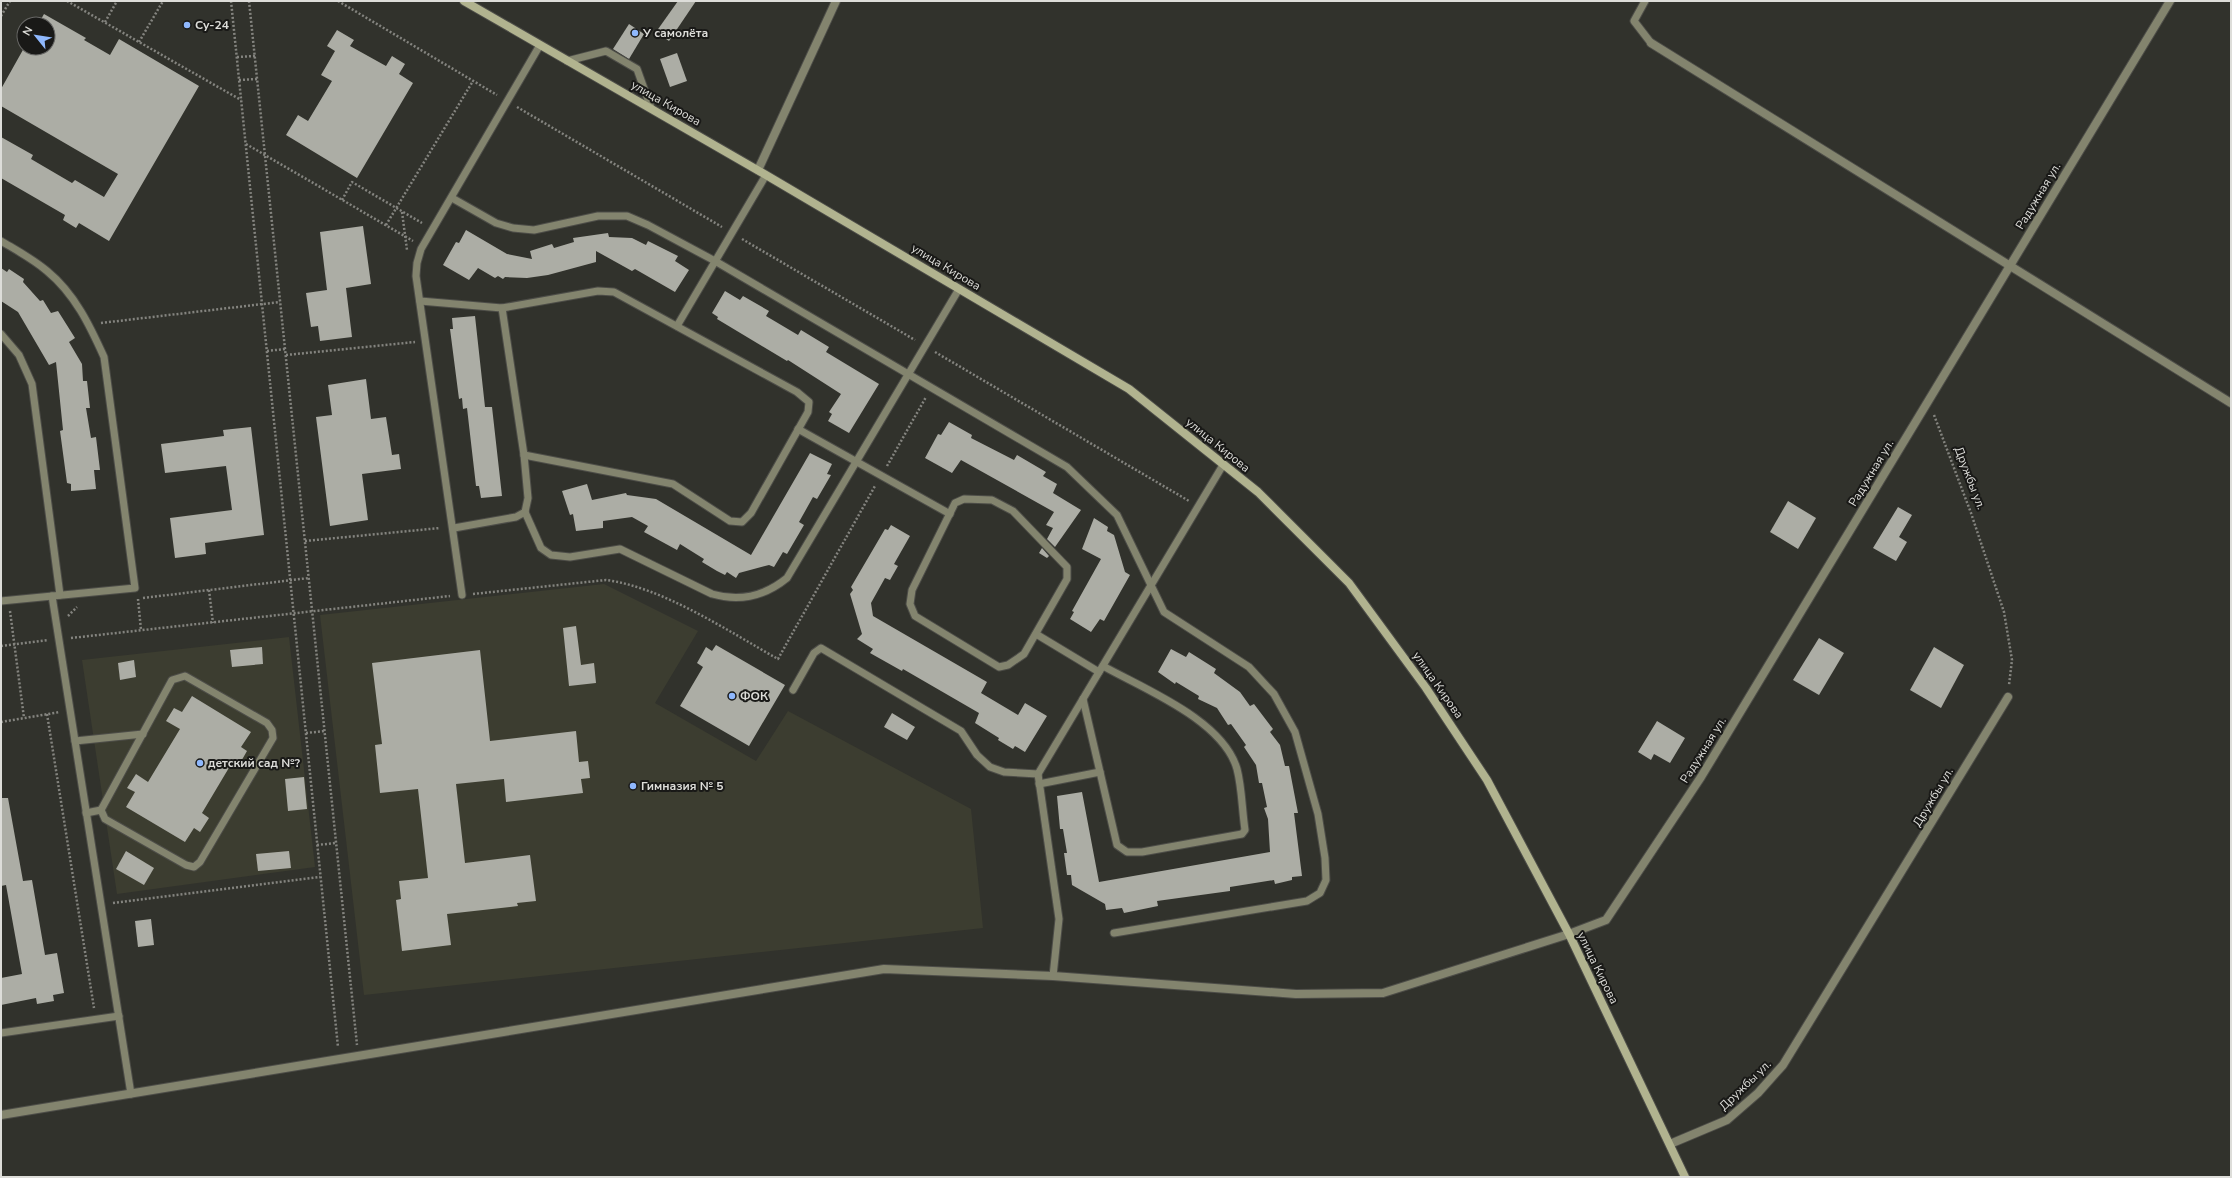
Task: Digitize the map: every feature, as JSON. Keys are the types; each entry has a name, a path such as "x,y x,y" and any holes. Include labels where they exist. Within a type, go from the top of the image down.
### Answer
{"main road":[{"name":"улица Кирова","path":"464,1 758,170 1129,389 1258,492 1349,583 1426,688 1487,780 1569,934 1685,1177"}],"street":[{"path":"758,170 836,1"},
{"name":"Радужная ул.","path":"1,1114 339,1060 884,969 1053,976 1296,994 1383,993 1569,934 1606,920 1701,777 2170,1"},
{"path":"1651,43 2231,404"},
{"name":"Дружбы ул.","path":"1670,1144 1727,1120 1758,1093 1784,1065 2008,697"}],"lane":[{"path":"1645,1 1634,21 1651,43"},
{"path":"462,595 454,528 420,301 416,263 423,247 540,45"},
{"path":"567,61 606,51 637,70 651,108"},
{"path":"677,326 766,175"},
{"path":"452,198 496,223 513,228 534,230 598,216 627,216 648,225 716,261 1067,467 1117,515 1150,586 1164,612 1249,667 1274,694 1295,732 1318,814 1325,858 1326,880 1320,892 1307,901 1114,932"},
{"path":"1,240 47,271 70,295 88,324 104,358 108,375 135,588 5,601"},
{"path":"502,308 524,455 528,498 525,512 541,548 550,555 570,557 620,549 712,594 727,598 760,595 776,587 787,578 959,289"},
{"path":"420,301 502,308 598,291 614,292 797,392 808,402 808,412 751,513 742,522 730,521 673,484 524,455"},
{"path":"1,334 19,355 32,384 60,595"},
{"path":"798,429 950,514"},
{"path":"1053,976 1059,919 1038,774 1223,465"},
{"path":"964,500 992,500 1013,510 1067,567 1067,579 1036,634 1024,654 1008,665 999,667 915,616 910,604 912,590 955,503 964,500"},
{"path":"454,528 516,518 525,512"},
{"path":"52,596 131,1094"},
{"path":"1036,634 1190,715 1202,723 1225,745 1237,769 1245,830 1242,834 1142,852 1128,852 1117,845 1082,699"},
{"path":"793,690 814,653 821,648 961,730 977,755 990,767 1004,772 1038,774"},
{"path":"86,813 101,810 172,680 185,676 267,723 272,730 273,738 200,862 194,867 186,865 105,819 101,810"},
{"path":"75,741 143,734"},
{"path":"1039,784 1100,772"},
{"path":"1,1033 96,1018 119,1016"}],"path":[{"path":"1,16 10,1"},
{"path":"67,1 241,100"},
{"path":"105,22 117,1"},
{"path":"140,42 163,1"},
{"path":"231,1 339,1060"},
{"path":"249,1 358,1056"},
{"path":"338,1 1198,506"},
{"path":"237,57 255,56"},
{"path":"239,80 258,79"},
{"path":"386,225 473,81"},
{"path":"246,144 423,247"},
{"path":"342,200 352,182 433,230"},
{"path":"88,324 280,302"},
{"path":"286,355 419,341"},
{"path":"267,351 285,349"},
{"path":"1,646 606,580 622,582 666,598 778,659 932,387"},
{"name":"Дружбы ул.","path":"1934,409 1934,416 1972,513 2004,612 2012,660 2008,697"},
{"path":"305,541 443,528"},
{"path":"130,599 309,578"},
{"path":"209,590 213,623"},
{"path":"138,598 141,630"},
{"path":"5,601 14,644 24,718"},
{"path":"68,619 69,614 75,608 83,605"},
{"path":"1,722 70,710"},
{"path":"47,714 96,1018"},
{"path":"306,733 325,731"},
{"path":"317,845 336,843"},
{"path":"101,904 320,877"},
{"path":"110,895 112,903"}],"shaded area":[{"name":"Гимназия № 5","path":"604,584 698,631 655,703 756,761 788,711 971,809 983,928 364,995 320,615"},
{"name":"детский сад №?","path":"289,637 315,867 117,894 82,660"}],"building":[{"path":"678,1 696,1 669,41 656,32"},
{"path":"56,21 86,38 84,40 110,55 119,39 199,86 109,241 79,223 76,228 63,220 65,215 1,178 1,137 33,155 31,159 72,183 75,180 104,197 118,174 1,106 1,89 20,56 56,56"},
{"path":"629,24 644,34 629,59 613,49"},
{"path":"337,30 354,40 350,46 386,66 392,56 405,64 399,74 413,83 357,178 286,135 298,115 308,121 332,81 321,75 335,51 327,46"},
{"path":"677,53 687,81 670,87 660,59"},
{"path":"363,226 371,284 346,288 352,337 320,341 318,326 311,327 306,293 327,290 320,232"},
{"path":"466,230 507,254 532,259 530,251 552,244 554,248 574,242 573,238 608,233 609,237 632,238 646,245 648,241 678,256 675,261 689,270 675,292 635,269 632,271 596,251 596,262 548,275 527,278 505,277 503,279 498,276 495,278 478,268 469,280 443,265 456,242 459,243"},
{"path":"1,268 7,272 9,269 24,279 23,282 40,301 43,300 51,313 58,311 75,338 69,342 82,364 83,381 87,381 90,408 86,408 91,438 96,437 100,470 94,470 96,489 71,491 71,484 67,483 60,431 63,430 56,362 49,365 18,312 1,301"},
{"path":"725,291 740,300 743,296 769,311 766,316 798,335 801,330 829,347 826,352 879,384 849,433 828,421 832,414 829,412 841,394 788,360 787,361 717,319 718,317 712,313"},
{"path":"475,316 485,407 492,407 502,496 481,498 479,486 476,486 467,408 463,409 462,398 459,399 450,329 453,329 452,318"},
{"path":"366,379 371,419 386,417 392,455 399,454 401,469 362,474 368,520 330,526 316,417 332,415 328,385"},
{"path":"949,422 972,435 971,438 1014,460 1017,455 1046,472 1043,476 1057,484 1053,493 1081,510 1055,547 1047,539 1053,528 1046,525 1054,512 961,460 952,473 925,458 938,434 941,435"},
{"path":"251,427 264,535 205,543 206,554 175,558 170,518 232,510 226,466 165,473 161,444 224,436 223,430"},
{"path":"810,453 832,464 827,474 831,475 817,499 813,497 799,522 804,525 787,554 783,552 774,567 769,565 739,573 736,578 727,572 725,575 702,562 704,559 680,544 677,550 644,532 648,526 632,517 603,521 603,528 576,531 573,514 570,515 562,491 587,484 592,500 626,493 627,495 656,499 751,555"},
{"path":"1788,501 1816,518 1798,549 1770,532"},
{"path":"1898,507 1912,515 1899,537 1907,542 1896,561 1873,548"},
{"path":"1094,518 1108,527 1107,531 1114,535 1125,572 1130,575 1104,621 1100,619 1091,632 1070,619 1074,612 1072,611 1101,559 1082,549"},
{"path":"891,525 910,536 894,564 898,566 890,580 885,578 871,603 873,616 987,682 981,693 1018,715 1025,703 1047,716 1025,752 1015,746 1013,749 975,723 979,713 903,669 902,671 870,653 873,649 857,639 862,634 850,594 853,590 851,587 885,529 888,530"},
{"path":"1042,548 1049,556 1047,558 1039,553"},
{"path":"576,626 581,665 594,663 596,683 569,686 563,628"},
{"path":"1819,638 1844,653 1819,695 1793,680"},
{"name":"ФОК","path":"716,645 785,685 749,746 680,706 703,667 697,663 706,647 712,651"},
{"path":"262,647 263,664 232,667 230,650"},
{"path":"1934,647 1964,665 1941,708 1910,690"},
{"path":"1171,649 1186,657 1189,652 1216,669 1214,673 1240,692 1250,706 1254,704 1273,729 1270,732 1280,745 1285,766 1289,766 1298,813 1294,813 1302,876 1292,877 1292,880 1275,884 1274,880 1230,887 1230,891 1157,901 1158,906 1124,913 1122,908 1106,910 1105,904 1072,885 1071,875 1067,875 1064,853 1067,853 1063,829 1060,829 1057,796 1082,792 1099,882 1270,852 1268,819 1264,808 1267,807 1262,783 1259,783 1256,765 1244,747 1246,745 1231,724 1228,725 1217,708 1198,699 1199,696 1176,682 1175,684 1158,672"},
{"path":"480,650 490,741 576,731 579,762 588,761 590,778 581,779 583,793 506,802 504,779 456,784 465,863 530,855 536,901 517,903 518,906 447,914 451,945 402,951 396,900 401,899 399,881 428,878 418,789 380,793 375,745 382,744 372,663"},
{"path":"134,660 136,677 120,680 118,663"},
{"path":"192,696 251,732 241,747 247,751 239,765 233,761 202,813 209,818 200,832 194,828 185,842 126,807 135,792 127,788 136,774 148,782 180,729 166,721 174,708 182,712"},
{"path":"892,713 915,727 907,740 884,727"},
{"path":"1657,721 1685,738 1670,763 1654,754 1651,760 1638,752"},
{"path":"304,777 307,809 288,811 285,779"},
{"path":"1,798 8,798 23,881 32,880 45,955 57,953 64,993 53,995 54,1001 37,1004 36,998 1,1005 1,978 22,974 6,885 1,886"},
{"path":"126,851 154,868 144,885 116,869"},
{"path":"289,851 291,868 258,871 256,854"},
{"path":"151,919 154,945 138,947 135,921"}],"place":[{"name":"Су-24","path":"187,25"},
{"name":"У самолёта","path":"635,33"},
{"name":"ФОК","path":"732,696"},
{"name":"детский сад №?","path":"200,763"},
{"name":"Гимназия № 5","path":"633,786"}]}
